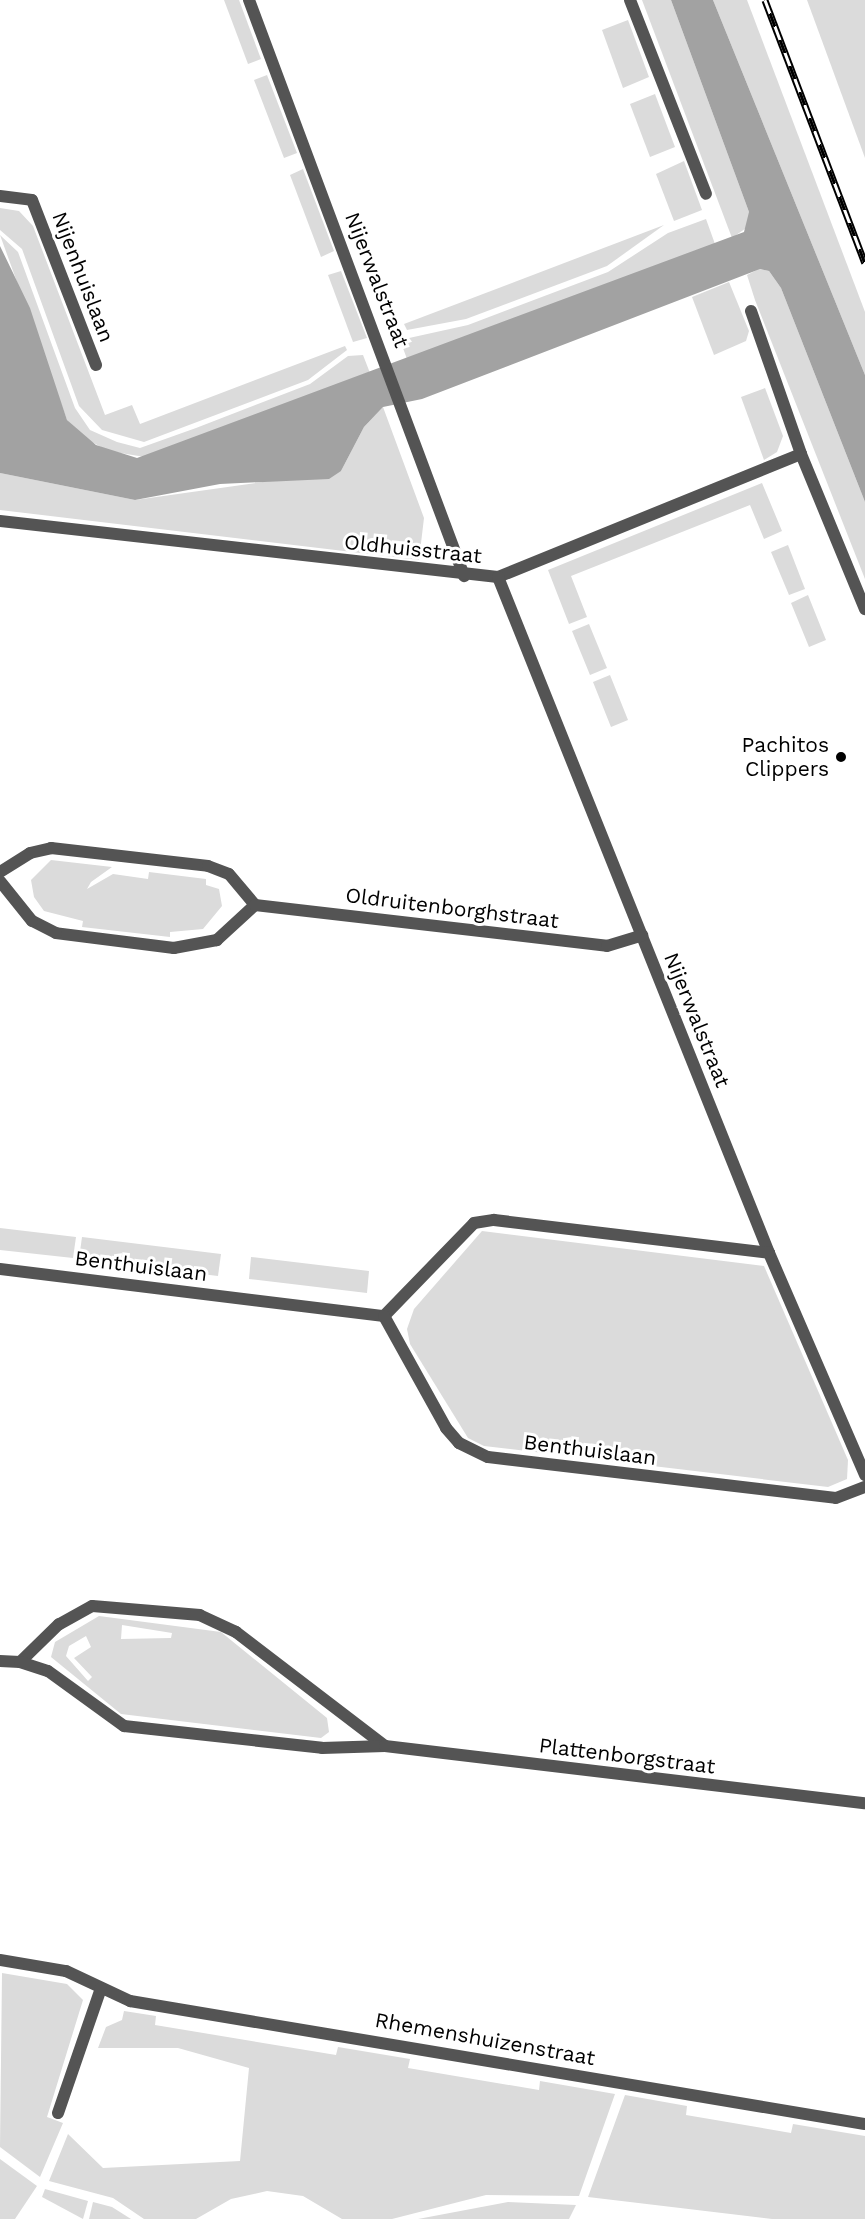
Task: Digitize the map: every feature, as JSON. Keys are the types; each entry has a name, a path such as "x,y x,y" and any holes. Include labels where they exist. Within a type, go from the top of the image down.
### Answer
{"street":[{"name":"Nijerwalstraat","path":"249,0 410,422 464,576"},
{"path":"630,0 706,194"},
{"name":"Nijenhuislaan","path":"0,196 32,200 96,365"},
{"path":"751,311 801,454 865,609"},
{"name":"Oldhuisstraat","path":"0,521 464,576 498,577 801,454"},
{"name":"Nijerwalstraat","path":"498,577 769,1253 865,1475"},
{"path":"0,872 30,853 51,848 208,866 236,879 255,905 217,940 174,948 50,931 32,921 0,881"},
{"name":"Oldruitenborghstraat","path":"255,905 608,946 642,935"},
{"path":"384,1316 474,1223 494,1220 769,1253"},
{"name":"Benthuislaan","path":"0,1269 384,1316 446,1428 459,1443 488,1457 836,1498 865,1487"},
{"path":"20,1662 59,1624 92,1606 200,1615 236,1632 385,1746"},
{"name":"Plattenborgstraat","path":"0,1661 20,1662 48,1671 124,1726 322,1748 385,1746 865,1803"},
{"name":"Rhemenshuizenstraat","path":"0,1960 66,1971 130,2001 865,2124"},
{"path":"58,2113 101,1988"}],"shaded area":[{"path":"224,0 239,0 261,59 248,64"},
{"path":"642,0 671,0 749,212 749,226 732,238"},
{"path":"671,0 713,0 865,375 865,502 781,288 769,271 760,269 422,399 383,407 364,427 341,471 329,479 220,484 135,500 0,473 0,246 30,308 67,420 96,445 137,458 744,232 749,212"},
{"path":"713,0 747,0 865,312 865,375"},
{"path":"807,0 865,0 865,158"},
{"path":"628,20 649,77 623,88 602,30"},
{"path":"267,75 297,153 284,158 254,80"},
{"path":"655,94 675,147 650,157 630,104"},
{"path":"684,161 702,210 674,221 656,174"},
{"path":"303,169 334,251 321,257 290,175"},
{"path":"0,208 19,211 33,226 105,415 132,405 140,424 345,346 347,350 308,380 144,442 102,430 79,406 22,249 0,230"},
{"path":"706,219 715,244 407,359 400,340 468,325 608,272 668,233"},
{"path":"664,225 607,266 466,319 407,330 404,324"},
{"path":"0,235 18,252 75,408 90,430 117,442 140,448 196,428 310,384 348,356 363,355 370,373 145,457 108,451 83,437 67,420"},
{"path":"759,269 769,271 781,288 865,502 865,579 755,300 747,275"},
{"path":"341,271 367,338 353,342 328,275"},
{"path":"729,282 749,331 746,341 714,355 692,297"},
{"path":"765,388 783,436 777,452 764,460 741,397"},
{"path":"383,407 424,518 419,560 0,510 0,473 135,500 341,471 364,427"},
{"path":"762,483 782,531 764,539 750,505 571,576 587,617 569,624 548,570"},
{"path":"788,545 805,589 789,595 771,552"},
{"path":"808,595 826,640 809,647 791,603"},
{"path":"589,624 607,668 590,675 572,631"},
{"path":"610,675 628,720 611,727 593,682"},
{"path":"51,860 112,867 91,882 87,889 113,874 148,879 149,872 206,879 206,885 219,889 222,906 203,929 170,932 170,937 82,927 83,921 44,911 34,897 31,880"},
{"path":"0,1228 76,1237 73,1258 0,1250"},
{"path":"482,1231 764,1266 848,1460 847,1479 828,1487 484,1446 468,1438 410,1344 407,1329 414,1309"},
{"path":"82,1237 221,1254 218,1276 79,1259"},
{"path":"251,1257 369,1271 367,1293 249,1279"},
{"path":"99,1616 221,1632 327,1718 329,1732 321,1738 121,1714 51,1657 55,1642","holes":["122,1625 172,1633 171,1638 121,1639","86,1636 91,1647 74,1658 92,1677 88,1681 66,1656 69,1646"]},
{"path":"2,1973 67,1984 83,2000 47,2117 63,2123 40,2177 0,2147"},
{"path":"124,2011 156,2016 155,2025 336,2055 338,2047 410,2059 408,2068 539,2090 540,2081 615,2094 579,2196 486,2195 392,2219 342,2219 303,2196 267,2191 231,2199 196,2219 144,2219 113,2198 49,2181 68,2134 103,2168 240,2161 249,2068 178,2048 98,2048 106,2027 122,2020"},
{"path":"625,2095 687,2106 686,2115 791,2133 793,2124 865,2136 865,2219 772,2219 588,2197"},
{"path":"0,2159 37,2186 15,2219 0,2219"},
{"path":"45,2189 88,2201 83,2219 42,2197"},
{"path":"93,2202 112,2207 131,2219 89,2219"},
{"path":"508,2202 576,2205 569,2219 418,2219"}],"railway":[{"path":"765,0 865,263"}],"place":[{"name":"Pachitos Clippers","path":"841,757"}]}
